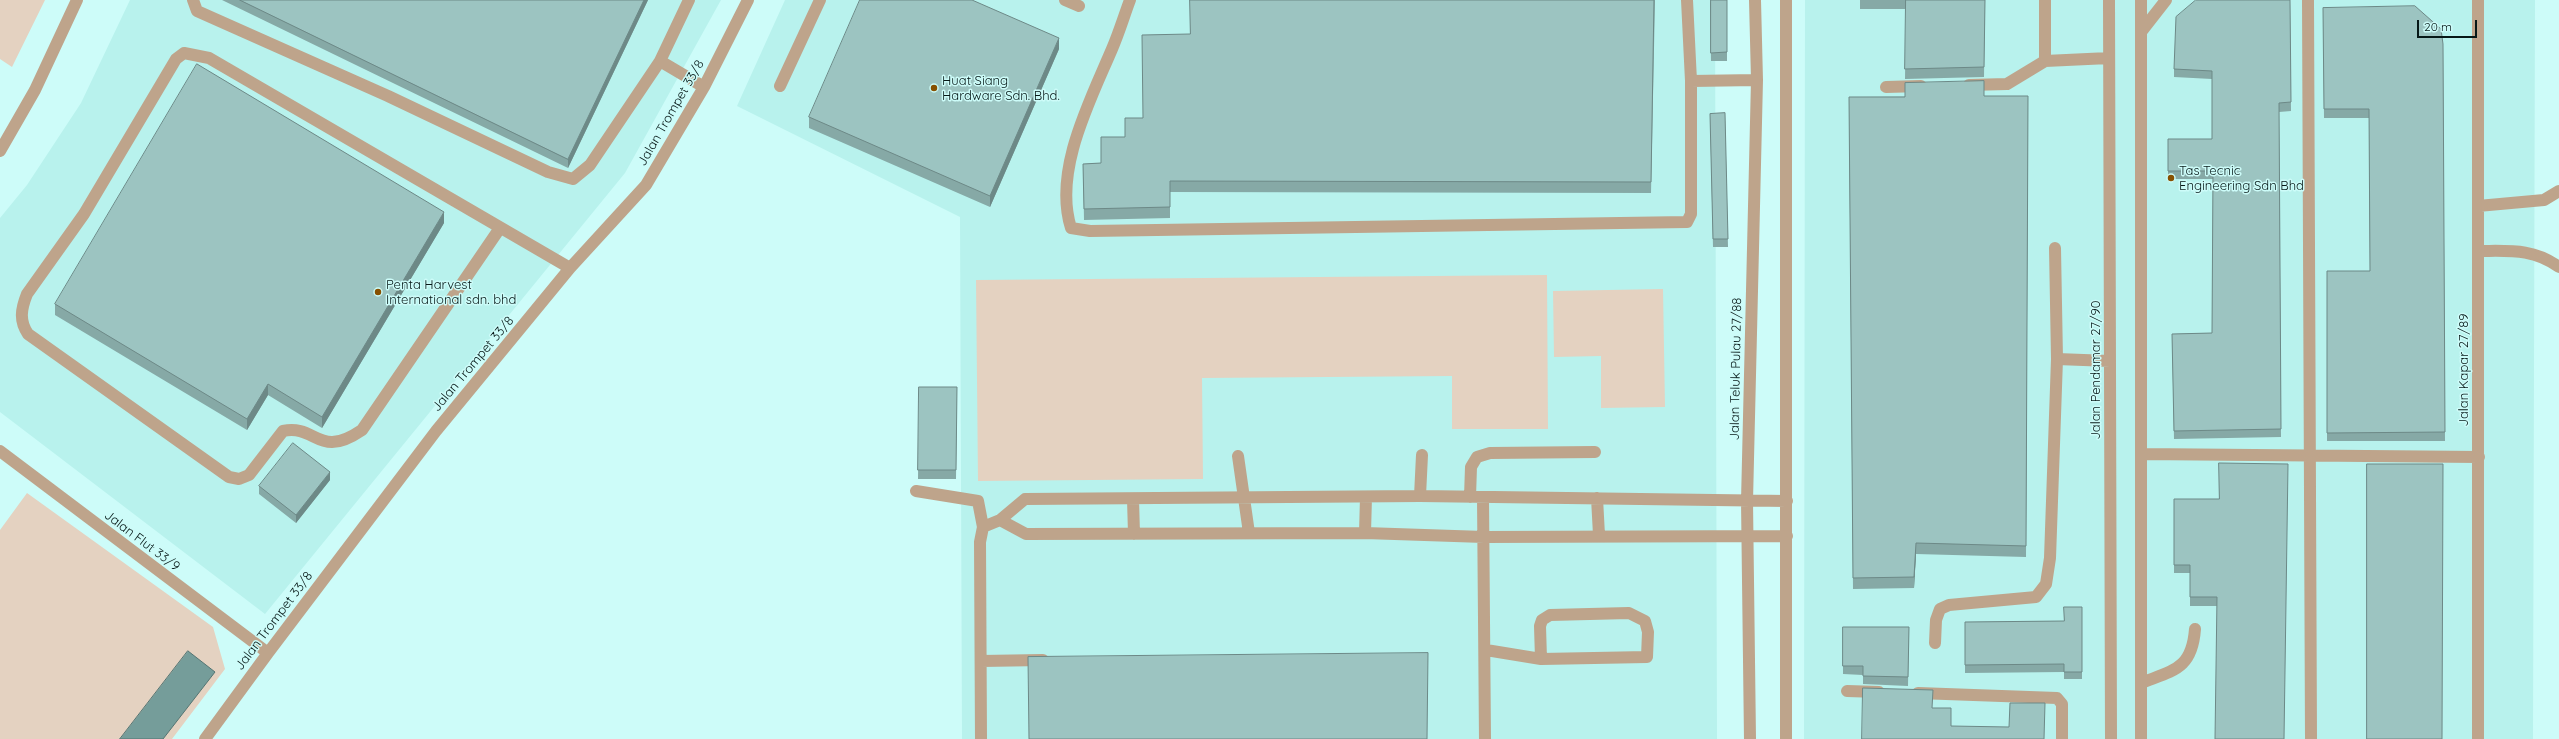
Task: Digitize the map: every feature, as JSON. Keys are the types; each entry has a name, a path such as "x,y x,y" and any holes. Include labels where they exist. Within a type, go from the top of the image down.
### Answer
{"street":[{"path":"0,151 36,90 77,0"},
{"path":"193,0 197,11 381,93 548,172 573,179 590,165 660,61 689,0"},
{"name":"Jalan Trompet 33/8","path":"205,739 436,431 570,268 646,185 704,87 748,0"},
{"path":"780,86 820,0"},
{"path":"1065,0 1079,6"},
{"path":"1130,0 1113,49 1086,111 1068,171 1066,200 1071,228 1090,231 1687,222 1691,214 1691,81 1687,0"},
{"name":"Jalan Teluk Pulau 27/88","path":"1750,739 1747,501 1757,80 1755,0"},
{"path":"1786,0 1786,739"},
{"path":"2045,0 2045,61"},
{"name":"Jalan Pendamar 27/90","path":"2109,0 2111,739"},
{"path":"2141,0 2141,739"},
{"path":"2141,32 2166,0"},
{"path":"2308,0 2311,739"},
{"name":"Jalan Kapar 27/89","path":"2478,0 2478,739"},
{"path":"500,228 362,430 347,440 333,443 322,441 292,429 283,431 249,475 239,479 228,477 28,334 23,326 23,305 28,294 84,214 176,59 184,53 208,58 570,268"},
{"path":"1954,85 2007,84 2045,61 2109,58"},
{"path":"660,61 704,87"},
{"path":"1691,81 1757,80"},
{"path":"1886,87 1932,86"},
{"path":"2478,206 2544,200 2559,191"},
{"path":"1935,642 1936,620 1940,609 1949,605 2036,597 2046,584 2050,558 2057,359 2055,248"},
{"path":"2478,251 2516,251 2542,255 2559,267"},
{"path":"2057,359 2110,361"},
{"name":"Jalan Flut 33/9","path":"0,451 268,653"},
{"path":"1470,497 1471,467 1477,457 1490,453 1595,452"},
{"path":"2141,454 2479,456"},
{"path":"1420,496 1422,455"},
{"path":"1238,456 1246,496 1249,533"},
{"path":"916,491 978,501 983,527 980,542 981,739"},
{"path":"983,527 1000,520 1025,499 1133,499 1246,496 1420,496 1787,501"},
{"path":"1365,533 1366,497"},
{"path":"1483,498 1486,650 1485,739"},
{"path":"1597,498 1599,535"},
{"path":"1133,499 1134,534"},
{"path":"1000,520 1026,534 1365,533 1484,537 1599,535 1748,537 1787,536"},
{"path":"1486,650 1541,659 1647,657 1648,632 1645,621 1629,613 1550,615 1542,620 1540,626 1541,659"},
{"path":"2141,683 2172,671 2186,661 2193,648 2195,630"},
{"path":"981,661 1053,660"},
{"path":"1847,692 1893,692"},
{"path":"1908,692 2057,698 2062,704 2062,739"}],"shaded area":[{"path":"0,0 45,0 12,67 0,59"},
{"path":"130,0 721,0 625,173 265,614 0,412 0,218 27,185 81,103"},
{"path":"785,0 1715,0 1717,739 962,739 960,217 737,106"},
{"path":"1805,0 2535,0 2533,739 1804,739"},
{"path":"1547,275 1548,429 1452,429 1452,376 1202,378 1203,479 978,481 976,280"},
{"path":"1663,289 1665,407 1601,408 1601,356 1554,357 1553,291"},
{"path":"27,493 213,627 225,669 172,739 0,739 0,530"}],"water":[{"path":"188,651 215,672 163,739 120,739"}],"building":[{"path":"240,0 644,0 568,159"},
{"name":"Huat Siang Hardware Sdn. Bhd.","path":"860,0 972,0 1059,38 990,196 809,117"},
{"path":"1190,0 1654,0 1651,182 1170,181 1170,207 1084,209 1083,164 1101,163 1101,137 1125,137 1125,118 1143,118 1142,35 1190,34"},
{"path":"1711,0 1727,0 1727,52 1711,53"},
{"path":"1906,0 1985,0 1984,67 1905,69"},
{"path":"2196,0 2290,0 2291,102 2279,103 2281,429 2174,431 2172,334 2212,333 2213,171 2168,171 2168,139 2212,139 2212,71 2174,69 2176,17"},
{"path":"2415,6 2441,29 2443,44 2445,432 2327,433 2327,271 2370,271 2369,109 2324,109 2323,8"},
{"path":"197,64 444,212 322,417 268,384 247,419 55,304"},
{"path":"1984,81 1984,96 2028,96 2026,546 1916,543 1914,577 1853,578 1849,97 1905,97 1905,83"},
{"path":"1725,113 1728,239 1713,239 1710,114"},
{"path":"919,387 957,387 956,470 918,470"},
{"path":"293,443 330,472 296,515 259,486"},
{"path":"2219,463 2288,464 2284,739 2215,739 2217,597 2190,597 2190,565 2174,565 2174,499 2219,499"},
{"path":"2367,464 2443,464 2442,739 2367,739"},
{"path":"2064,607 2082,607 2082,672 2064,672 2064,664 1965,665 1965,622 2064,621"},
{"path":"1843,627 1909,627 1908,677 1863,676 1863,666 1843,666"},
{"path":"1428,653 1427,739 1029,739 1028,657"},
{"path":"1863,688 1933,690 1932,708 1951,708 1951,726 2009,727 2010,703 2045,703 2044,739 1862,739"}],"place":[{"name":"Huat Siang Hardware Sdn. Bhd.","path":"934,88"},
{"name":"Tas Tecnic Engineering Sdn Bhd","path":"2171,178"},
{"name":"Penta Harvest International sdn. bhd","path":"378,292"}]}
